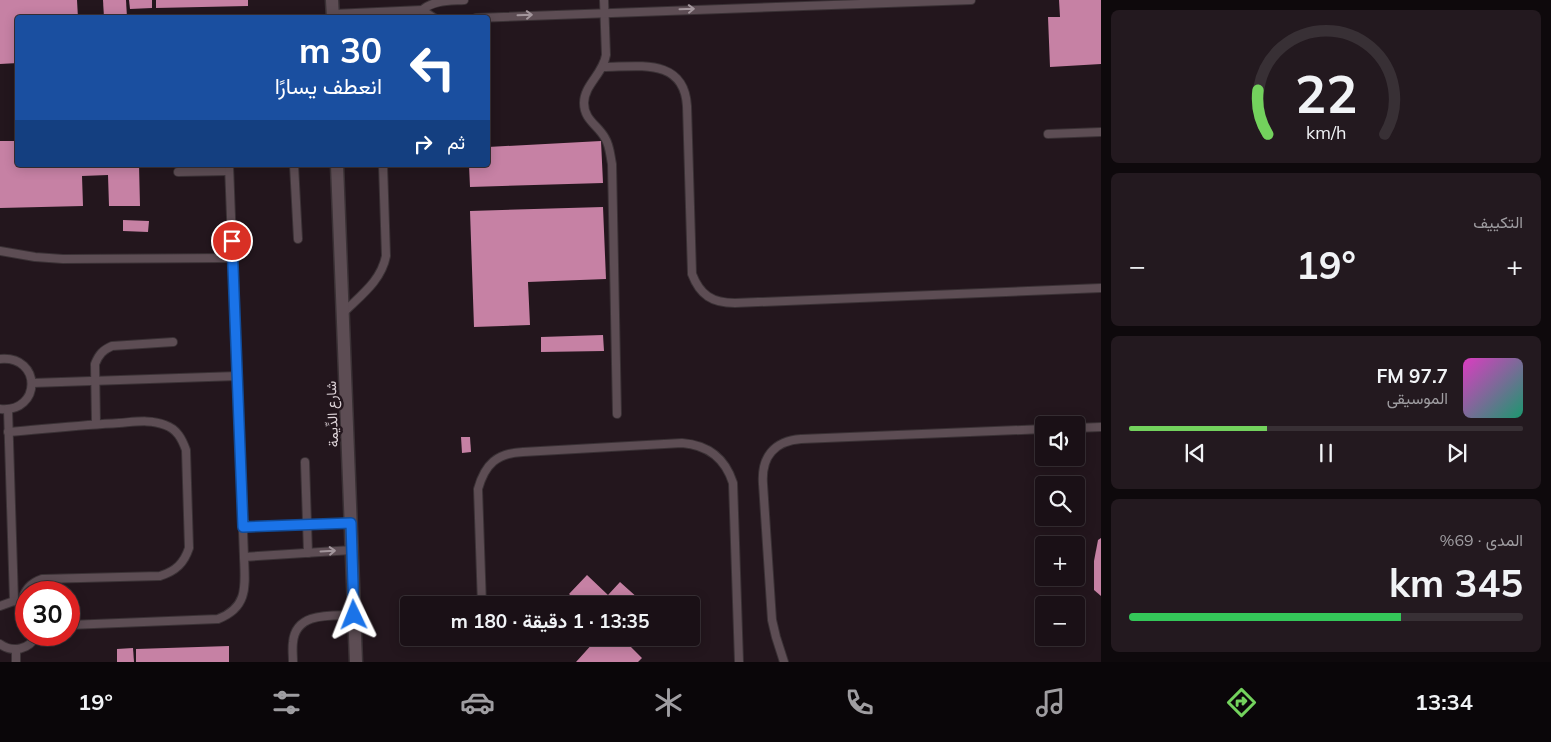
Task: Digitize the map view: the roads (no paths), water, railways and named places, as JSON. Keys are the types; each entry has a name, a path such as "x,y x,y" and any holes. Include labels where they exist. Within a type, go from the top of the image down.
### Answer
{"street":[{"path":"332,0 333,15"},
{"name":"شارع الدِّيمة","path":"338,167 356,662"}],"lane":[{"path":"422,10 427,5 440,1 464,0"},
{"path":"604,0 606,55 603,67 586,93 584,104 590,123 602,133 609,145 612,164 617,414"},
{"path":"490,17 971,0"},
{"path":"348,15 422,10 430,15"},
{"path":"603,67 657,67 667,70 676,76 682,85 686,95 687,106 692,274 696,285 713,300 735,303 1101,288"},
{"path":"1048,134 1101,132"},
{"path":"294,167 298,239"},
{"path":"344,313 376,281 384,265 386,256 384,167"},
{"path":"80,625 218,619 228,615 235,609 242,600 245,591 229,168 178,172"},
{"path":"0,251 34,257 63,258 233,258"},
{"path":"96,424 94,382 95,364 98,356 112,346 173,342"},
{"path":"0,359 9,358 25,366 30,374 32,383 26,401 18,407 4,410 8,432 18,581"},
{"path":"32,383 238,376"},
{"path":"8,432 96,424 157,422 167,425 176,431 186,450 189,539 186,556 176,569 160,576 42,579 36,581"},
{"path":"1085,428 1101,427"},
{"path":"784,662 772,620 762,472 765,461 779,444 801,439 1035,429"},
{"path":"482,596 478,489 481,477 488,466 498,458 510,452 682,443 694,444 705,447 715,454 723,462 733,483 739,662"},
{"path":"305,462 308,552"},
{"path":"243,527 351,523"},
{"path":"244,556 352,550"},
{"path":"0,606 15,604"},
{"path":"293,662 295,634 303,622 316,617 354,615"},
{"path":"0,644 9,649 16,650 26,646"},
{"path":"16,650 16,662"}]}
